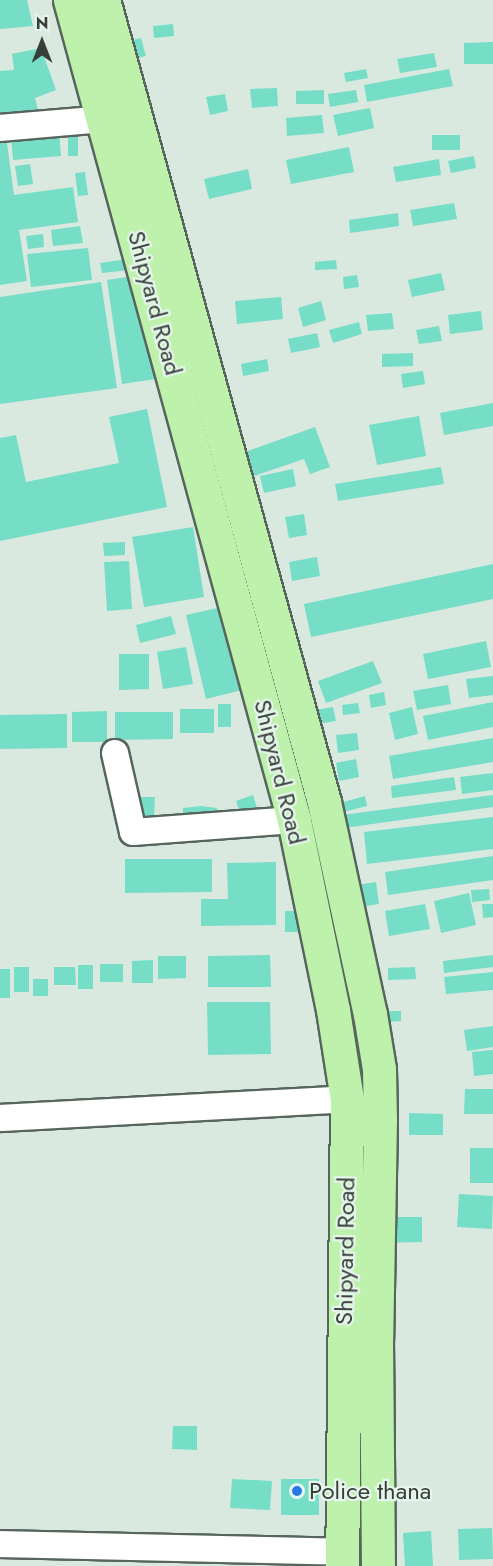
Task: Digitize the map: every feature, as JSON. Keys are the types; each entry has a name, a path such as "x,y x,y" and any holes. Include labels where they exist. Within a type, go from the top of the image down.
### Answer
{"main road":[{"name":"Shipyard Road","path":"70,0 105,119 294,820 347,1099 341,1559"},
{"path":"103,0 324,802 370,1014 379,1069 380,1119 376,1340 378,1566"}],"street":[{"path":"0,128 105,119"},
{"path":"115,753 133,832 294,820"},
{"path":"0,1118 347,1099"},
{"path":"0,1544 341,1559"}],"building":[{"path":"0,0 27,0 33,26 0,29"},
{"path":"173,24 174,36 154,38 153,26"},
{"path":"141,38 146,56 138,58 133,40"},
{"path":"493,42 493,64 464,64 464,43"},
{"path":"41,48 56,90 35,98 40,117 0,118 0,71 14,70 12,54"},
{"path":"434,53 437,67 400,73 397,59"},
{"path":"366,69 368,78 346,82 344,73"},
{"path":"449,69 453,86 367,102 364,85"},
{"path":"277,88 278,106 252,108 250,89"},
{"path":"324,90 324,104 296,104 296,91"},
{"path":"356,90 358,102 330,107 328,94"},
{"path":"225,94 228,111 210,115 206,97"},
{"path":"370,108 374,128 338,136 333,115"},
{"path":"322,115 324,133 287,136 286,118"},
{"path":"59,131 61,156 13,160 11,135"},
{"path":"68,131 78,131 78,156 68,156"},
{"path":"432,135 460,135 460,150 432,150"},
{"path":"6,136 14,195 73,187 78,222 19,230 27,281 0,285 0,137"},
{"path":"349,147 354,172 291,184 286,160"},
{"path":"474,156 476,168 451,173 448,161"},
{"path":"439,159 441,175 396,182 393,167"},
{"path":"30,164 33,184 18,186 15,166"},
{"path":"248,169 252,189 209,199 204,179"},
{"path":"85,172 88,195 78,196 75,173"},
{"path":"454,203 457,219 413,226 410,210"},
{"path":"398,213 399,226 350,233 349,220"},
{"path":"80,226 83,243 53,246 51,230"},
{"path":"43,234 44,247 28,249 26,236"},
{"path":"88,248 92,280 31,287 27,254"},
{"path":"127,259 129,270 102,273 100,263"},
{"path":"336,260 337,269 315,270 315,262"},
{"path":"441,273 445,290 412,297 408,280"},
{"path":"140,275 156,379 122,384 107,280"},
{"path":"357,275 359,287 344,289 343,277"},
{"path":"101,282 117,388 0,404 0,297"},
{"path":"281,297 283,319 237,324 235,301"},
{"path":"321,301 326,320 303,327 298,308"},
{"path":"481,311 483,330 450,334 448,315"},
{"path":"392,313 394,329 368,331 366,315"},
{"path":"359,322 362,334 333,343 329,330"},
{"path":"439,326 442,341 419,344 416,330"},
{"path":"317,333 320,347 291,353 288,339"},
{"path":"413,353 413,366 382,367 382,354"},
{"path":"267,359 269,371 243,376 241,364"},
{"path":"423,371 425,384 403,388 401,374"},
{"path":"493,403 493,426 444,435 440,413"},
{"path":"147,409 167,507 0,541 0,438 16,435 26,482 119,463 109,417"},
{"path":"419,416 426,456 377,465 369,425"},
{"path":"315,427 330,467 310,474 304,459 254,476 245,452"},
{"path":"441,467 444,484 338,501 335,484"},
{"path":"293,469 296,486 264,493 260,476"},
{"path":"304,514 307,535 289,538 285,517"},
{"path":"193,527 204,597 144,607 132,537"},
{"path":"125,542 125,555 104,556 103,543"},
{"path":"317,557 320,576 292,581 289,562"},
{"path":"129,561 132,609 107,611 104,562"},
{"path":"493,564 493,599 311,637 304,604"},
{"path":"222,607 242,690 206,699 186,615"},
{"path":"171,616 176,634 140,643 136,625"},
{"path":"486,641 491,667 428,679 423,654"},
{"path":"186,647 193,684 163,689 157,652"},
{"path":"119,654 149,654 149,689 119,690"},
{"path":"373,661 382,683 326,703 318,681"},
{"path":"493,676 493,695 469,698 466,679"},
{"path":"448,685 451,704 417,710 413,691"},
{"path":"384,692 386,705 371,708 369,695"},
{"path":"493,702 493,727 428,740 423,716"},
{"path":"358,703 360,713 343,715 342,705"},
{"path":"218,704 231,704 231,727 218,727"},
{"path":"333,707 336,721 306,726 304,712"},
{"path":"412,707 418,734 395,740 389,713"},
{"path":"180,709 214,709 214,733 180,733"},
{"path":"107,711 107,742 72,742 72,712"},
{"path":"115,712 173,712 173,739 115,740"},
{"path":"67,714 67,748 0,749 0,715"},
{"path":"357,733 359,750 338,753 336,735"},
{"path":"493,738 493,762 393,779 389,756"},
{"path":"356,759 359,777 339,781 336,763"},
{"path":"493,773 493,790 462,794 460,777"},
{"path":"454,777 456,790 392,798 391,786"},
{"path":"253,795 259,814 242,819 236,801"},
{"path":"493,795 493,807 344,828 342,815"},
{"path":"365,796 367,806 343,812 340,803"},
{"path":"138,797 155,797 154,816 138,818"},
{"path":"201,806 217,808 215,821 183,819 183,808"},
{"path":"493,817 493,849 367,864 364,832"},
{"path":"493,856 493,880 388,895 385,872"},
{"path":"125,859 212,859 212,892 125,893"},
{"path":"276,862 276,925 201,926 201,899 228,899 227,863"},
{"path":"376,882 379,904 359,907 357,885"},
{"path":"489,889 490,900 472,902 471,890"},
{"path":"469,893 476,925 441,933 434,901"},
{"path":"425,904 430,929 389,936 385,911"},
{"path":"482,904 493,904 493,917 483,918"},
{"path":"285,911 302,911 302,932 285,932"},
{"path":"270,955 271,987 208,987 208,956"},
{"path":"493,955 493,967 444,973 443,961"},
{"path":"158,956 186,956 186,978 158,979"},
{"path":"153,960 153,983 132,983 132,961"},
{"path":"100,964 123,964 123,982 100,982"},
{"path":"78,965 93,965 93,989 78,989"},
{"path":"14,967 29,967 29,992 14,992"},
{"path":"54,967 75,967 76,985 54,985"},
{"path":"415,967 416,979 388,980 388,968"},
{"path":"0,969 10,969 10,998 0,998"},
{"path":"493,972 493,990 446,994 444,977"},
{"path":"33,979 48,979 48,996 33,996"},
{"path":"207,1002 270,1002 271,1054 208,1055"},
{"path":"382,1011 401,1011 401,1021 383,1022"},
{"path":"493,1026 493,1047 467,1051 464,1030"},
{"path":"493,1050 493,1074 474,1076 472,1052"},
{"path":"465,1089 493,1089 493,1114 464,1114"},
{"path":"409,1113 443,1114 443,1135 409,1135"},
{"path":"470,1148 493,1148 493,1183 470,1183"},
{"path":"459,1194 493,1196 492,1229 457,1227"},
{"path":"378,1217 422,1217 422,1242 378,1243"},
{"path":"173,1426 197,1426 197,1450 172,1449"},
{"path":"232,1479 272,1481 270,1510 230,1508"},
{"path":"281,1479 319,1479 319,1515 281,1515"},
{"path":"492,1528 493,1559 459,1560 458,1529"},
{"path":"431,1531 433,1566 405,1566 403,1533"}],"place":[{"name":"Police thana","path":"297,1491"}]}
